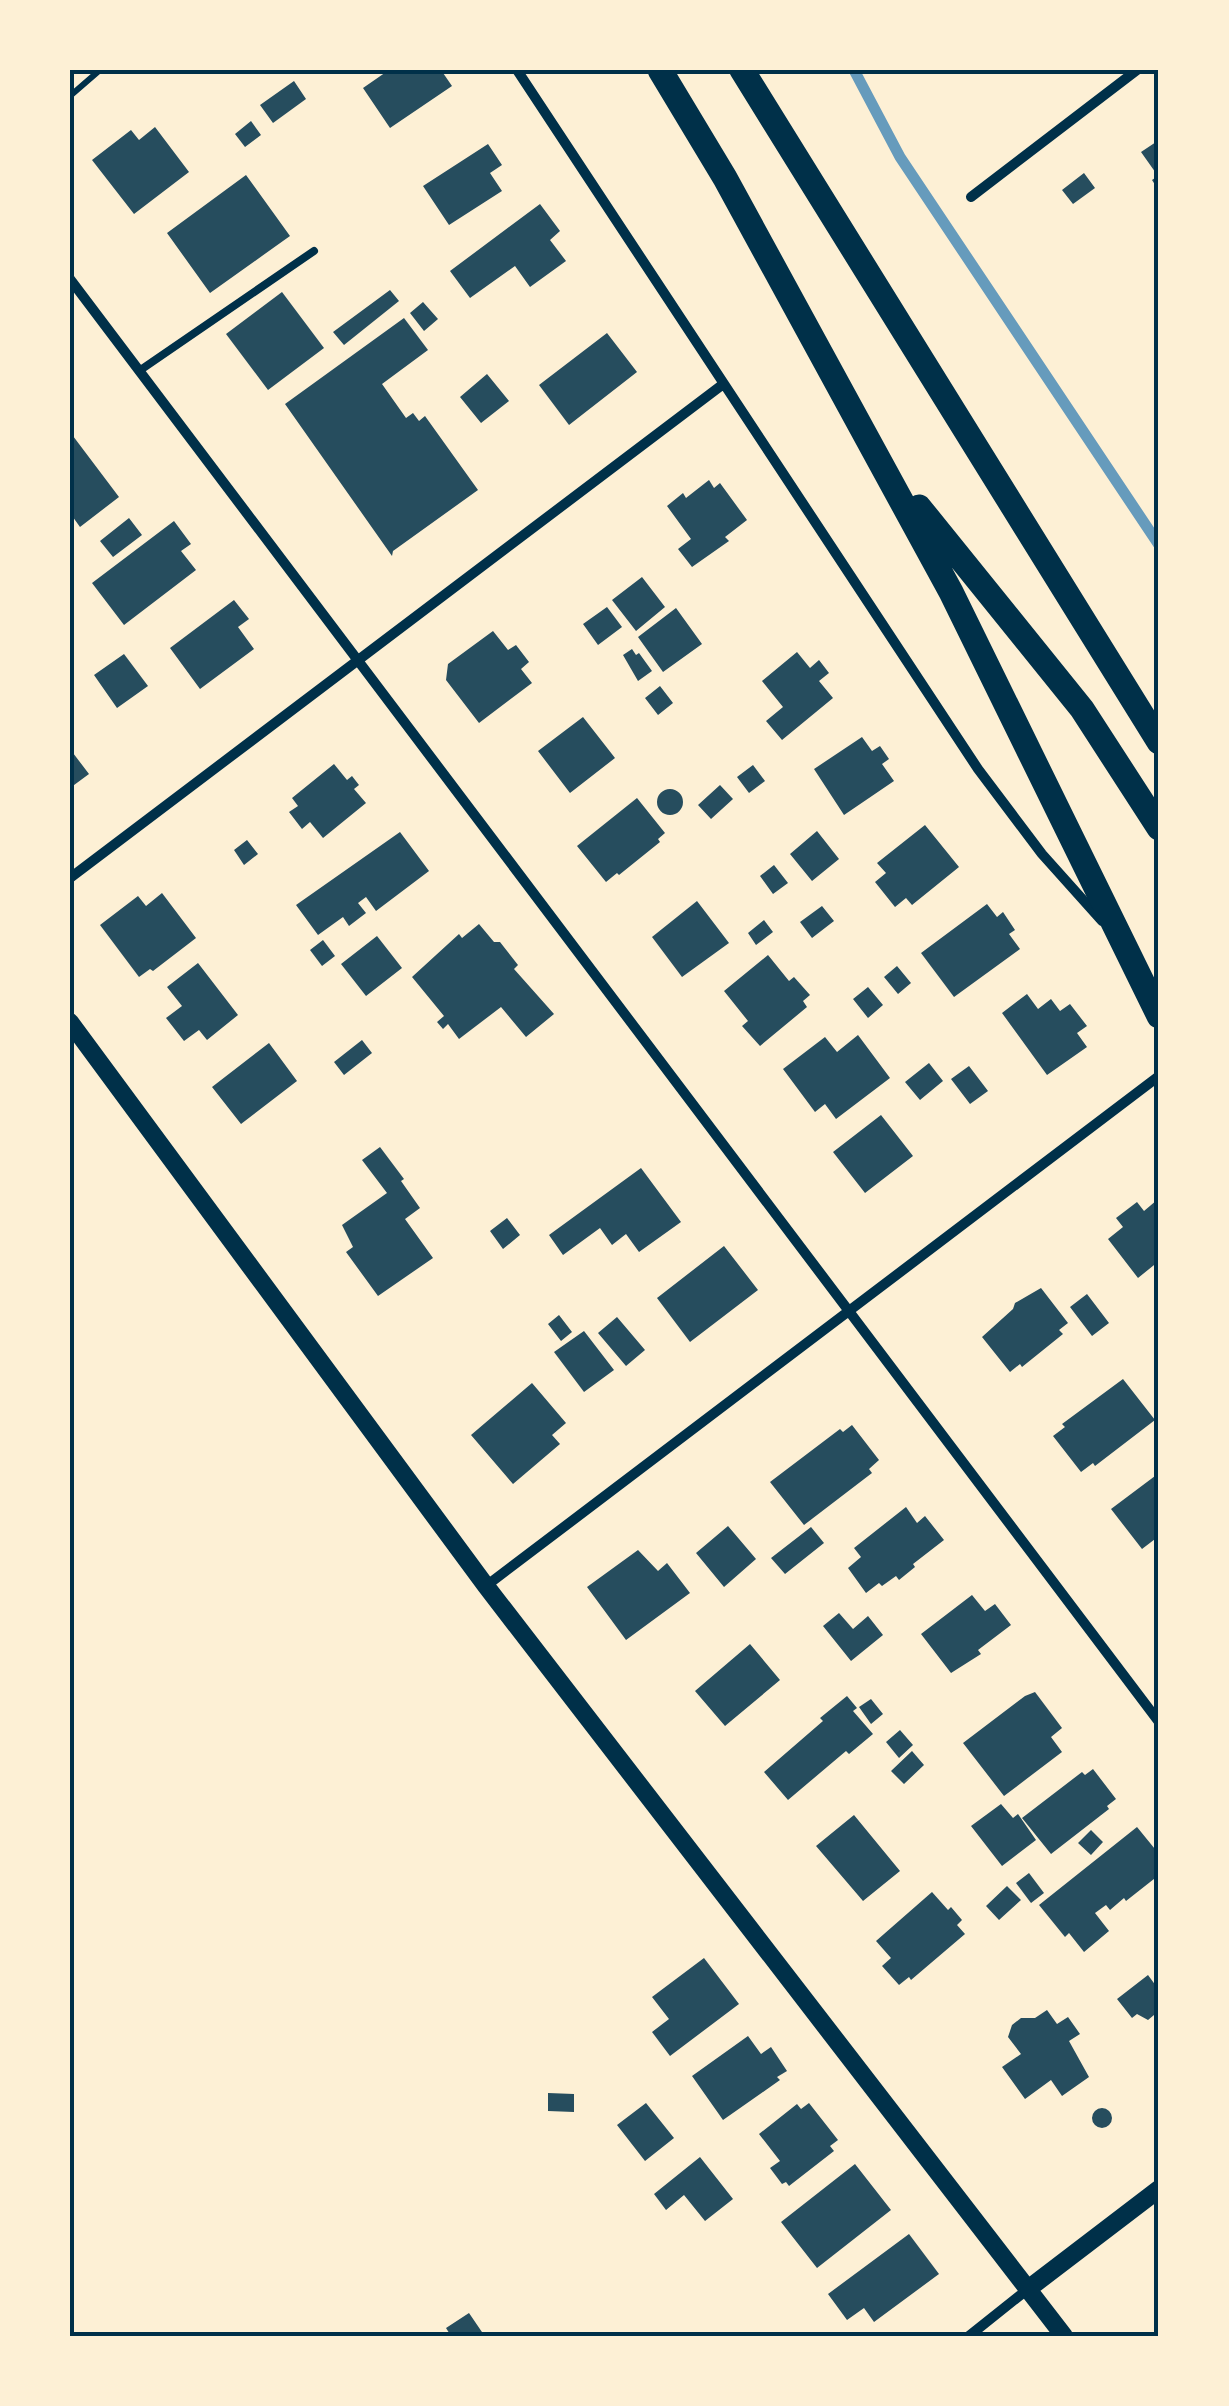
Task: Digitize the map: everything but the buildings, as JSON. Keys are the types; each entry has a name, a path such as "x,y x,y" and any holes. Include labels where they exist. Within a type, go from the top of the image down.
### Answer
{"main road":[{"path":"660,70 726,178 952,592 1159,1016"},
{"path":"742,70 1159,742"},
{"path":"873,448 1082,709 1159,828"}],"street":[{"path":"516,70 978,769 1042,854 1125,947"},
{"path":"970,196 1137,70"},
{"path":"70,279 1159,1722"},
{"path":"70,878 722,385"},
{"path":"70,1022 486,1586 1064,2336"},
{"path":"486,1586 1159,1076"},
{"path":"969,2336 1159,2189"}],"lane":[{"path":"138,370 314,251"}],"path":[{"path":"70,96 100,70"}],"waterway":[{"path":"854,70 900,157 1159,545"}]}
